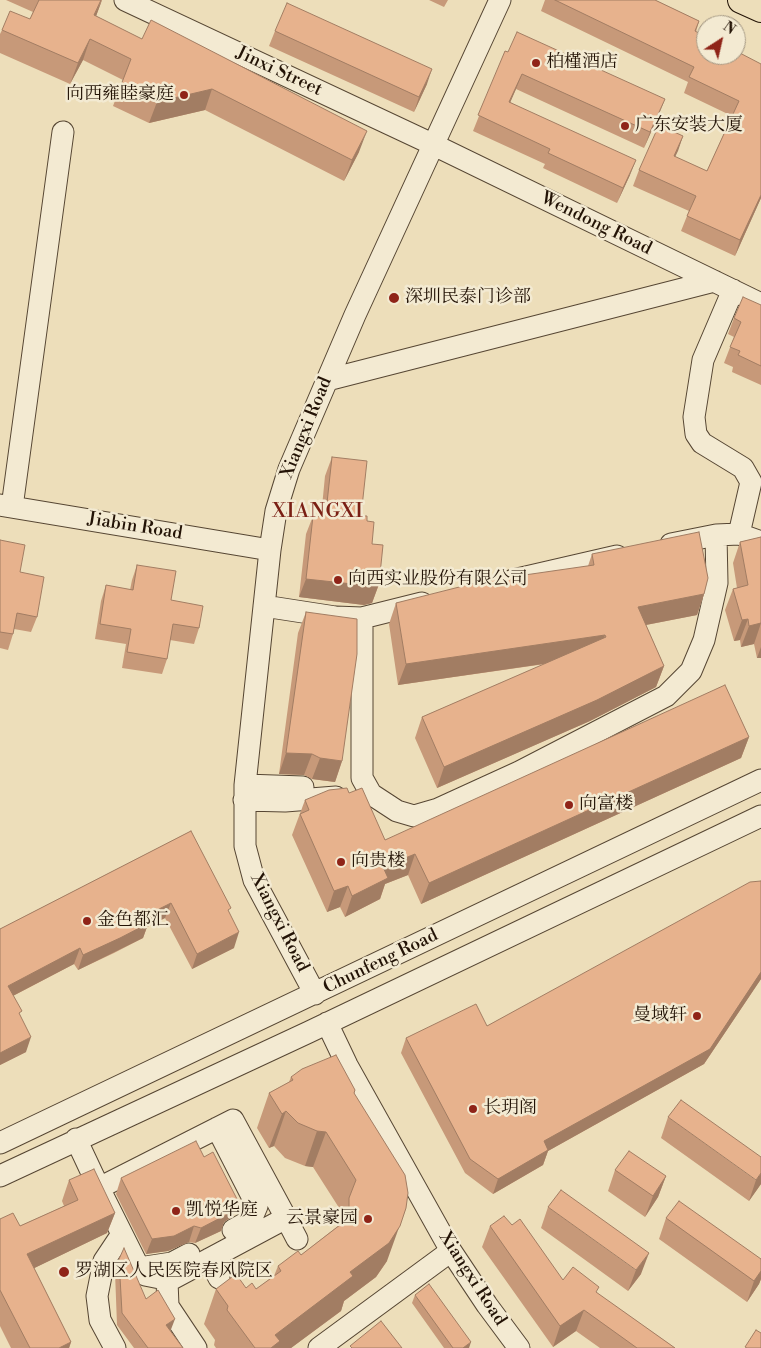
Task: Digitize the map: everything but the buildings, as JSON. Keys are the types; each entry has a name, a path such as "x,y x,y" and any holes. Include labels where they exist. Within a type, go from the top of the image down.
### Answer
{"main road":[{"path":"741,0 761,9"}],"street":[{"name":"Jinxi Street","path":"125,0 432,144"},
{"name":"Xiangxi Road","path":"315,994 254,880 245,846 244,792 270,550 282,489 327,380 432,144 500,0"},
{"path":"6,506 63,132"},
{"name":"Wendong Road","path":"432,144 761,304"},
{"path":"327,380 714,281"},
{"path":"733,290 703,360 694,417 696,434 702,443 743,468 751,482 739,534"},
{"name":"Jiabin Road","path":"6,506 270,550"},
{"path":"489,586 716,535 739,534 761,542"},
{"path":"362,618 362,778 371,794 397,811 414,816 438,809 520,772 666,696 691,671 704,640 717,583 716,535"},
{"path":"264,606 335,617 362,618 443,597"},
{"name":"Chunfeng Road","path":"0,1143 761,780"},
{"path":"244,792 304,787"},
{"path":"244,792 286,801 371,794"},
{"name":"Chunfeng Road","path":"0,1176 327,1023 761,816"},
{"name":"Xiangxi Road","path":"327,1023 347,1065 452,1251 487,1305 520,1348"},
{"path":"99,1188 232,1120 297,1239"},
{"path":"217,1128 257,1206 251,1220 233,1230"},
{"path":"76,1139 139,1268 146,1275 167,1281"},
{"path":"139,1268 172,1263 199,1256 286,1218"},
{"path":"115,1348 100,1320 97,1296 104,1261 122,1234"},
{"path":"319,1348 452,1251"},
{"path":"199,1256 219,1278"},
{"path":"167,1281 199,1256"},
{"path":"167,1281 168,1306 196,1348"}],"place":[{"name":"柏槿酒店","path":"536,63"},
{"name":"向西雍睦豪庭","path":"184,95"},
{"name":"广东安装大厦","path":"625,126"},
{"name":"深圳民泰门诊部","path":"394,298"},
{"name":"向西实业股份有限公司","path":"338,580"},
{"name":"向富楼","path":"569,805"},
{"name":"向贵楼","path":"341,862"},
{"name":"金色都汇","path":"87,921"},
{"name":"曼域轩","path":"697,1016"},
{"name":"长玥阁","path":"473,1109"},
{"name":"凯悦华庭","path":"176,1211"},
{"name":"云景豪园","path":"368,1219"},
{"name":"罗湖区人民医院春风院区","path":"64,1272"}],"district":[{"name":"XIANGXI","path":"318,512"}]}
